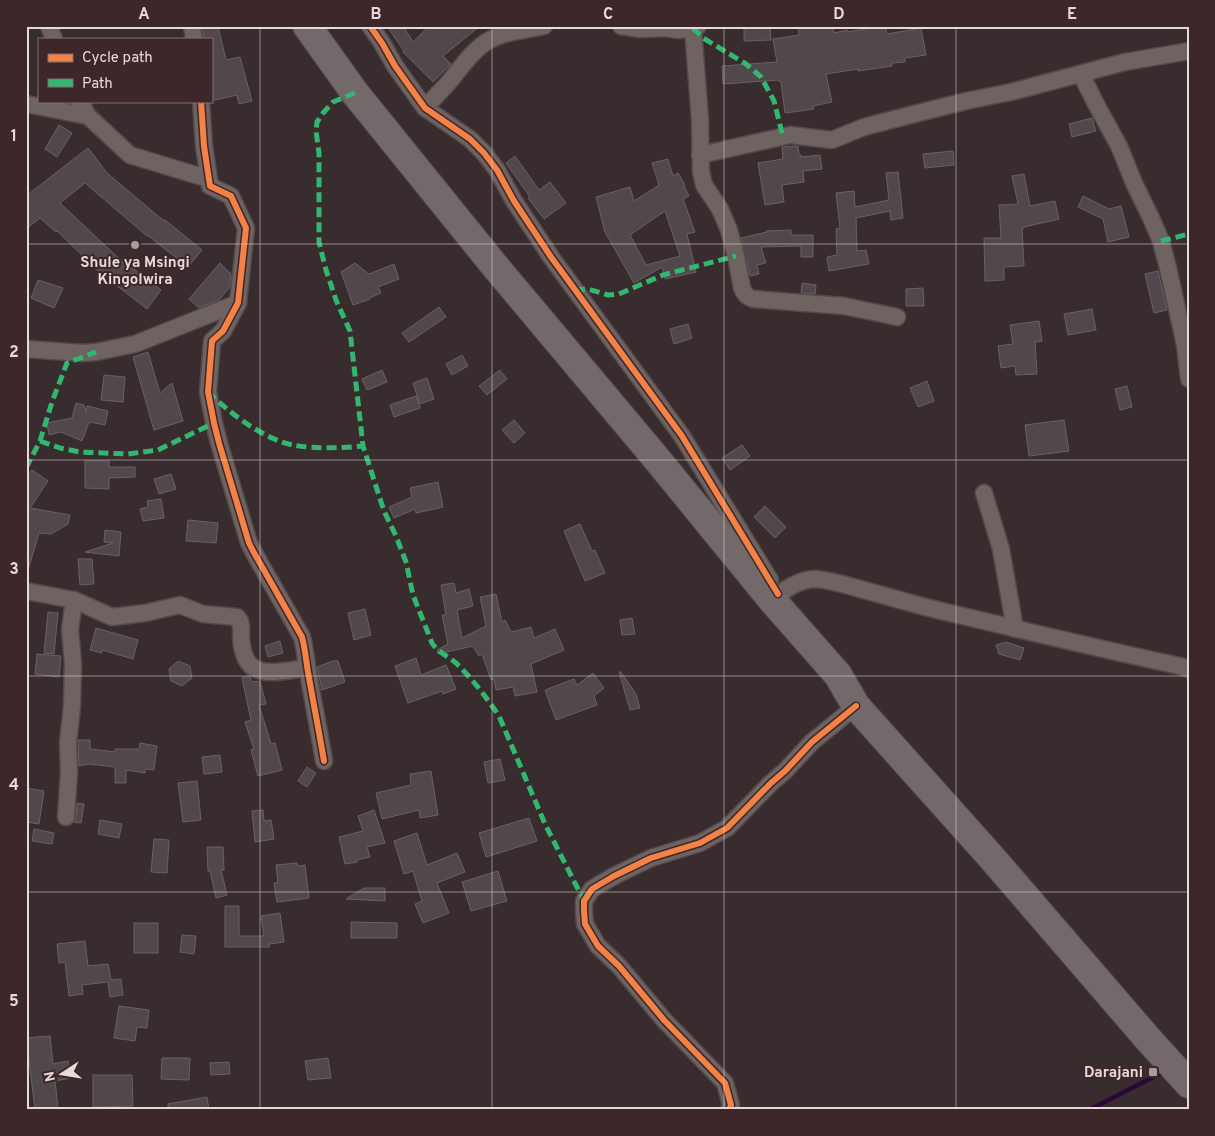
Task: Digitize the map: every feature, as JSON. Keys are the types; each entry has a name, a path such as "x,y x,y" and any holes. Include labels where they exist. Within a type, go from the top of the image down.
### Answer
{"highway":[{"path":"308,26 355,93 488,258 775,597 838,675 856,706 1187,1082"}],"street":[{"path":"50,26 54,38"},
{"path":"370,26 395,66 425,108 470,139 484,153 551,257 682,436 775,597 794,585 806,580 816,579 844,584 1015,629 1189,669"},
{"path":"425,108 482,44 512,32 544,26"},
{"path":"621,26 640,29 666,28 678,30 695,27 701,172 704,185 720,209 728,230 736,256 742,288 746,296 753,300 844,306 897,317"},
{"path":"700,154 790,135 832,140 864,128 966,101 1011,92 1125,62 1189,51"},
{"path":"1082,74 1119,146 1134,184 1152,218 1161,241 1185,346 1189,379"},
{"path":"81,102 88,116 130,156 209,179"},
{"path":"202,102 204,146 210,186 231,196 246,228 238,303 223,331 212,341 208,392 219,444 249,543 302,637 305,646 307,668 324,761"},
{"path":"26,104 88,116"},
{"path":"26,350 83,353 135,344 238,303"},
{"path":"984,493 1001,549 1015,629"},
{"path":"26,590 74,600 112,617 145,613 180,605 203,614 237,617 241,623 241,642 244,654 248,664 254,670 268,672 307,668"},
{"path":"66,817 73,663 70,630 74,600"},
{"path":"729,1110 731,1105 725,1084 664,1020 619,966 598,946 585,924 584,901 592,889 614,876 651,858 700,843 727,828 771,783 785,772 812,742 856,706"}],"building":[{"path":"202,26 218,26 226,60 240,57 252,101 239,104 237,95 212,101 212,38 204,38"},
{"path":"387,26 403,26 413,42 429,26 480,26 443,56 451,64 433,82 403,52"},
{"path":"770,26 771,40 744,41 744,27"},
{"path":"833,26 834,33 885,26 887,34 921,28 926,55 905,58 905,62 892,63 892,66 826,74 832,102 813,106 814,109 785,113 781,82 779,80 723,84 722,66 777,62 773,39 799,35 798,28"},
{"path":"1092,118 1096,131 1072,137 1069,124"},
{"path":"59,125 72,133 57,157 45,149"},
{"path":"798,146 801,157 820,155 822,169 803,171 804,182 782,185 784,202 765,205 758,163 783,159 782,147"},
{"path":"88,148 107,173 202,250 188,267 147,236 85,183 60,203 129,268 130,266 161,290 147,309 110,282 57,231 40,218 26,229 26,196"},
{"path":"953,151 954,165 925,168 923,154"},
{"path":"515,156 539,190 550,182 566,203 544,219 506,163"},
{"path":"668,159 673,176 678,173 685,185 689,196 683,199 695,232 687,234 696,272 665,279 662,267 634,283 605,232 596,197 630,187 634,201 659,185 652,163","holes":["665,211 680,256 646,265 630,235"]},
{"path":"898,172 903,218 891,220 890,211 856,218 857,251 866,250 869,264 829,271 827,257 837,255 836,229 840,228 836,193 854,191 855,207 889,200 886,173"},
{"path":"1024,174 1030,206 1055,201 1059,219 1022,228 1024,266 1004,267 1004,280 985,281 984,238 1001,238 999,205 1018,204 1012,176"},
{"path":"1083,196 1109,209 1121,206 1129,237 1108,242 1103,219 1078,207"},
{"path":"791,230 791,235 813,235 813,257 801,257 801,246 761,247 766,263 757,265 759,274 750,276 741,238 766,231"},
{"path":"220,263 231,274 230,287 219,300 199,308 189,299"},
{"path":"355,263 369,274 394,264 399,279 378,287 381,293 353,305 341,272"},
{"path":"1158,271 1167,310 1154,313 1145,274"},
{"path":"38,280 63,288 54,308 31,298"},
{"path":"802,283 816,285 815,294 801,293"},
{"path":"923,288 924,306 906,306 906,289"},
{"path":"439,307 446,317 409,342 402,333"},
{"path":"1092,309 1096,330 1068,335 1064,314"},
{"path":"1039,321 1042,341 1035,342 1037,374 1016,375 1015,366 1001,368 998,346 1013,344 1010,325"},
{"path":"688,324 692,338 674,344 670,329"},
{"path":"148,352 160,393 172,383 183,421 154,430 133,357"},
{"path":"462,355 468,366 452,375 446,364"},
{"path":"382,370 387,382 367,390 362,379"},
{"path":"500,370 507,379 487,395 479,386"},
{"path":"104,375 125,377 123,402 101,400"},
{"path":"427,378 434,399 420,404 413,383"},
{"path":"927,381 934,401 918,407 910,388"},
{"path":"1127,386 1132,407 1120,410 1115,389"},
{"path":"416,396 420,408 394,417 390,405"},
{"path":"76,403 84,405 86,412 87,406 108,411 105,425 89,422 82,441 61,432 49,435 47,423 72,418"},
{"path":"514,420 525,433 514,443 502,430"},
{"path":"1064,420 1069,451 1029,456 1025,425"},
{"path":"742,445 750,456 730,470 722,458"},
{"path":"85,461 109,461 109,467 135,467 135,477 109,478 109,489 85,488"},
{"path":"32,470 48,481 30,508 70,515 68,524 51,534 39,533 29,567 26,567 26,478"},
{"path":"171,474 176,489 159,494 154,479"},
{"path":"438,482 443,507 416,513 415,509 394,518 389,507 412,497 410,488"},
{"path":"161,499 164,518 143,521 140,509 148,507 147,501"},
{"path":"765,506 786,527 775,538 754,517"},
{"path":"188,520 218,523 216,543 186,541"},
{"path":"580,524 592,551 595,550 605,573 585,581 564,531"},
{"path":"105,530 121,532 119,556 85,552 113,543 104,542"},
{"path":"78,559 92,559 94,584 80,585"},
{"path":"454,583 456,593 469,589 473,606 457,610 462,638 486,626 480,597 496,594 502,622 505,620 511,632 531,627 534,638 555,629 564,650 531,664 537,692 515,696 513,687 496,690 494,679 491,680 482,654 479,656 473,646 438,654 437,650 448,644 442,615 446,615 441,585"},
{"path":"365,609 371,635 354,640 348,613"},
{"path":"48,612 58,613 54,654 44,653"},
{"path":"632,618 635,634 622,635 620,620"},
{"path":"96,628 138,640 133,659 102,650 102,653 90,650"},
{"path":"280,641 283,653 268,657 265,646"},
{"path":"1006,642 1024,648 1020,660 999,654 996,645"},
{"path":"37,654 61,656 59,677 35,674"},
{"path":"416,658 421,675 446,665 456,689 443,694 442,691 408,703 395,666"},
{"path":"178,661 190,666 192,678 182,686 171,681 169,669"},
{"path":"338,661 345,682 322,690 317,667"},
{"path":"619,672 621,672 636,694 640,708 630,710"},
{"path":"593,673 604,688 594,696 597,705 556,720 545,690 574,679 577,685"},
{"path":"248,676 252,682 260,681 266,704 259,705 271,744 275,743 282,770 258,776 251,750 254,749 245,722 251,720 242,678"},
{"path":"78,740 90,740 90,749 115,752 115,749 139,749 140,743 157,746 154,770 146,769 145,773 126,770 126,783 115,783 115,767 89,764 79,766"},
{"path":"220,755 222,772 204,774 202,757"},
{"path":"500,759 505,780 488,783 484,762"},
{"path":"307,767 316,773 307,787 298,781"},
{"path":"431,771 438,815 420,818 419,810 382,819 376,793 411,785 410,774"},
{"path":"197,781 201,820 183,822 178,783"},
{"path":"26,788 44,791 39,824 26,822"},
{"path":"77,803 84,804 81,823 74,822"},
{"path":"263,810 264,821 271,820 274,839 255,842 252,811"},
{"path":"374,810 385,843 367,847 370,857 345,864 339,837 363,831 358,816"},
{"path":"529,818 537,841 486,857 479,833"},
{"path":"100,820 122,824 119,838 98,834"},
{"path":"34,829 54,833 52,844 32,841"},
{"path":"417,833 427,865 457,853 465,872 437,883 449,913 423,923 415,904 422,901 413,871 404,874 394,841"},
{"path":"154,839 169,840 167,873 151,872"},
{"path":"207,847 223,847 224,870 221,870 227,895 216,898 210,871 208,871"},
{"path":"297,863 298,866 305,865 309,898 277,902 274,883 278,883 276,865"},
{"path":"498,871 507,901 471,911 462,882"},
{"path":"364,888 385,888 385,901 346,899"},
{"path":"225,906 239,906 239,936 264,936 261,916 280,913 284,942 269,944 269,947 225,947"},
{"path":"351,922 397,923 397,938 351,938"},
{"path":"134,923 158,923 158,953 134,953"},
{"path":"182,935 196,936 194,954 180,952"},
{"path":"85,941 88,966 108,964 111,980 121,979 123,995 110,997 108,982 82,985 83,994 69,996 65,962 59,963 57,944"},
{"path":"119,1006 149,1010 147,1028 137,1027 135,1041 114,1038"},
{"path":"50,1036 53,1064 68,1061 71,1078 55,1081 58,1108 35,1110 28,1052 26,1051 26,1038"},
{"path":"162,1058 190,1058 189,1080 161,1079"},
{"path":"328,1058 331,1078 308,1080 305,1061"},
{"path":"229,1062 230,1074 211,1075 210,1063"},
{"path":"93,1075 132,1075 133,1106 93,1107"},
{"path":"207,1097 209,1110 168,1110 168,1104"}],"waterway":[{"path":"1089,1110 1165,1071"}],"marked path":[{"path":"693,28 703,38 746,64 761,77 774,101 783,137"},
{"path":"355,93 333,102 317,122 316,131 319,153 319,242 336,300 350,331 363,446 384,511 406,562 413,595 432,643 465,672 499,716 545,824 584,901"},
{"path":"1161,241 1189,234"},
{"path":"575,290 588,289 608,295 619,294 663,275 736,256"},
{"path":"26,468 40,441 67,363 96,352"},
{"path":"208,392 248,424 282,442 318,448 363,446"},
{"path":"40,441 80,452 128,454 158,450 214,423"}],"cycle path":[{"path":"370,26 395,66 425,108 470,139 497,170 514,201 551,257 682,436 778,594"},
{"path":"201,102 204,146 210,186 231,196 246,228 238,303 223,331 212,341 208,392 219,443 249,543 302,637 324,761"},
{"path":"729,1110 731,1105 725,1083 664,1020 619,966 598,946 585,924 584,901 592,889 614,876 651,858 700,843 727,828 812,742 856,706"}],"place":[{"name":"Shule ya Msingi Kingolwira","path":"135,245"},
{"name":"Darajani","path":"1153,1072"}]}
